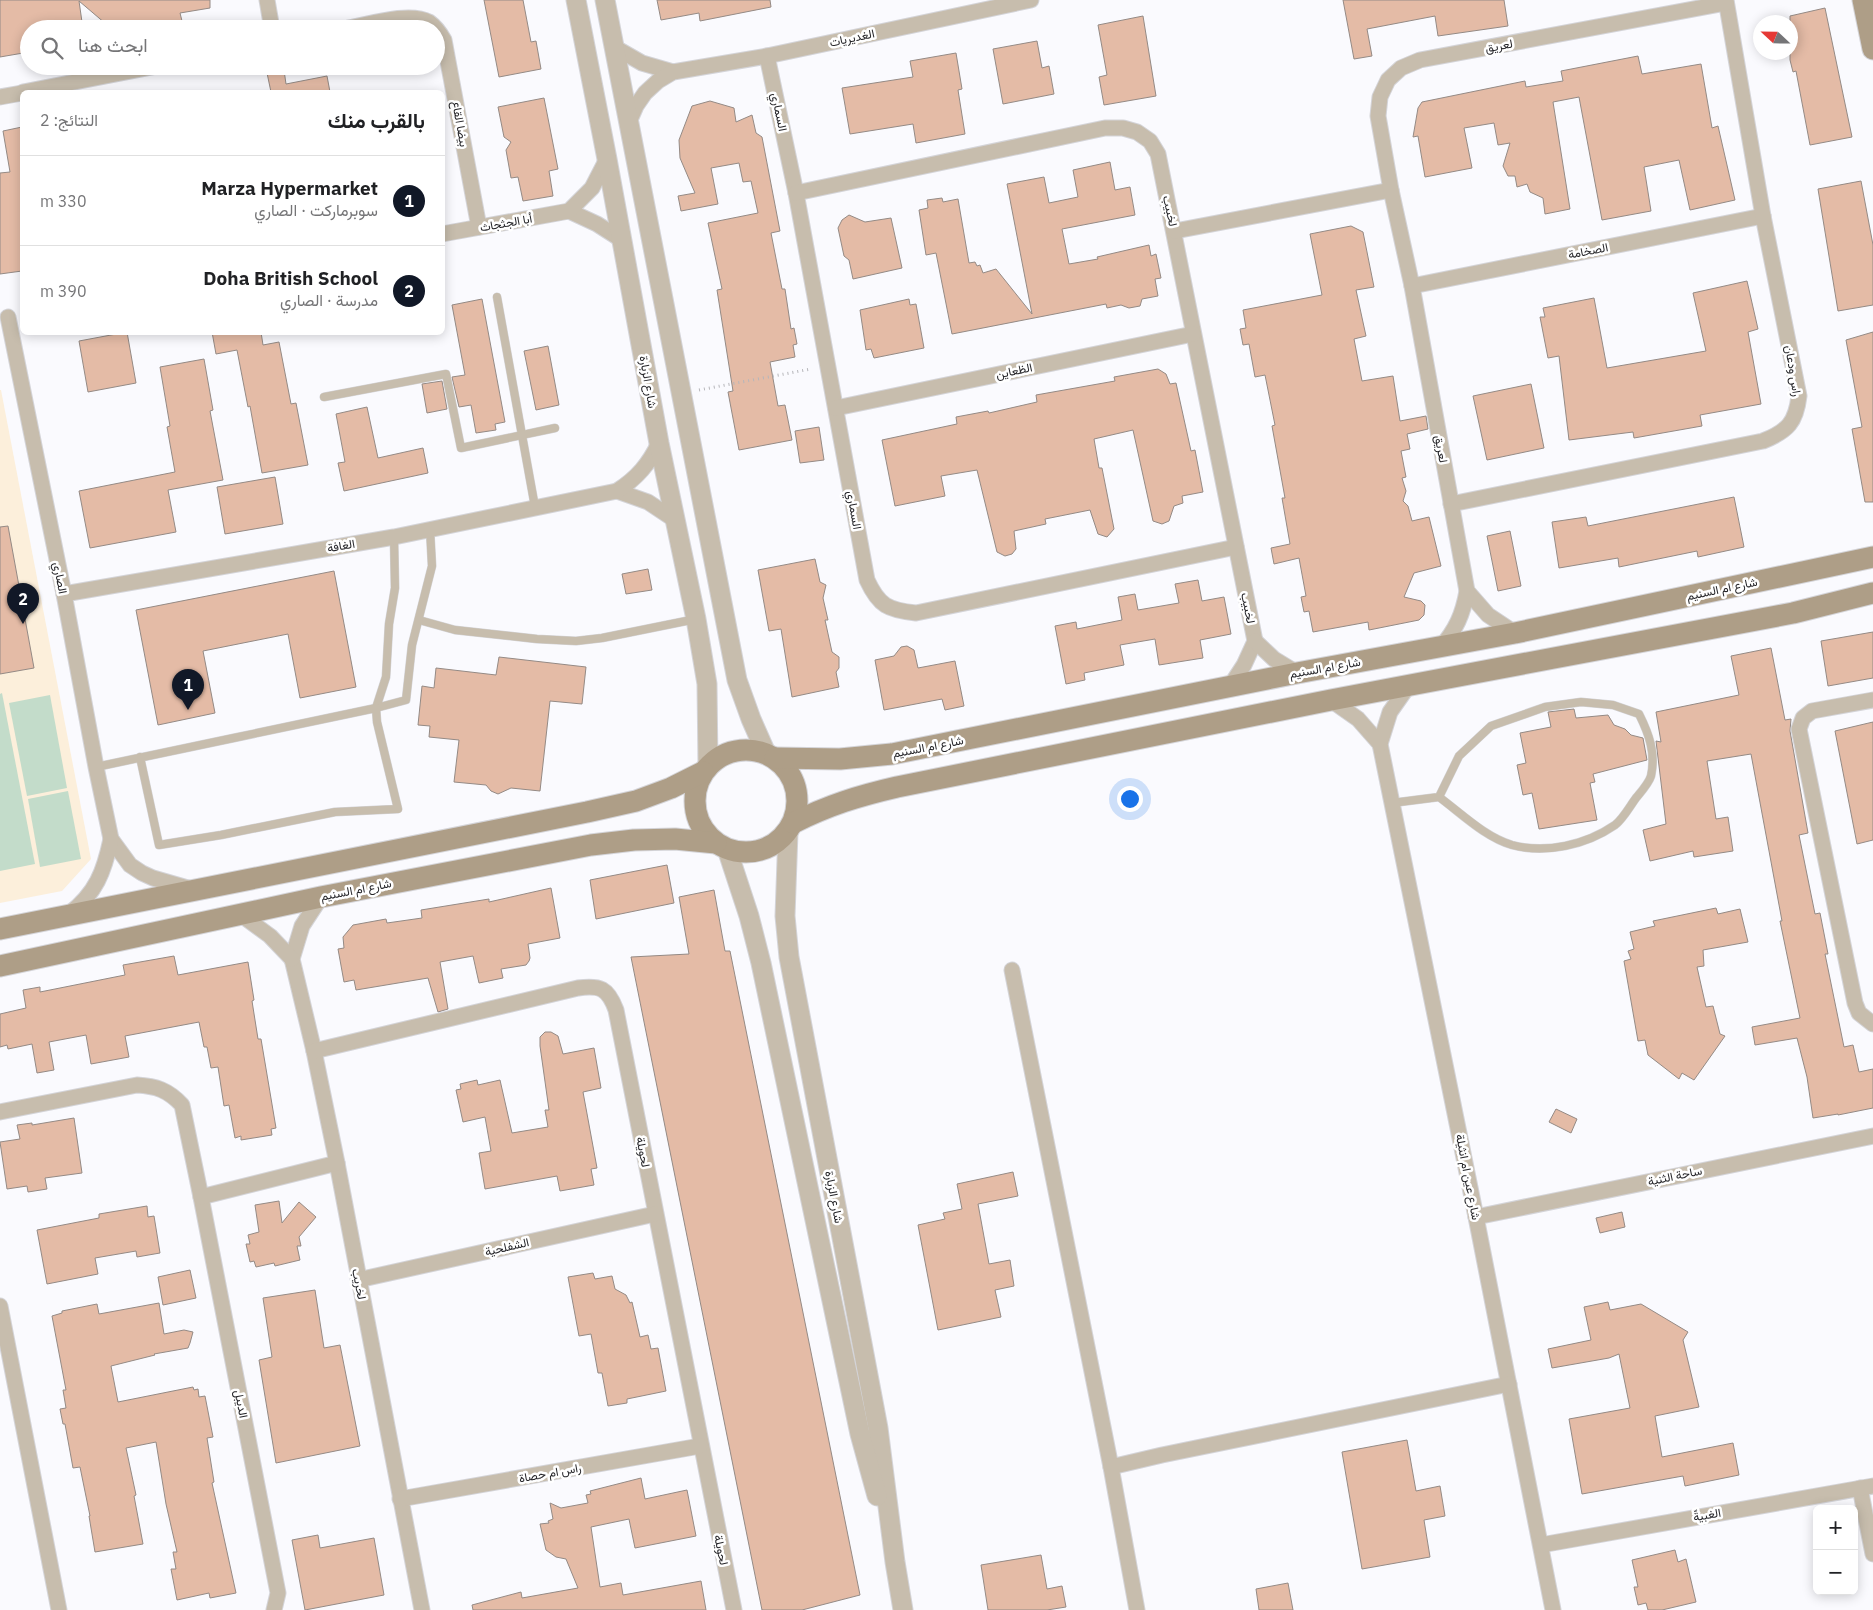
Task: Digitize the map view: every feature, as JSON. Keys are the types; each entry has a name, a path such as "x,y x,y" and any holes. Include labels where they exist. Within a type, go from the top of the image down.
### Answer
{"main road":[{"path":"1863,0 1873,49"},
{"name":"شارع ام السنيم","path":"771,756 840,758 892,754 1297,673 1440,648 1873,558"},
{"path":"706,769 696,787 694,802 697,818 704,832 721,846 743,853 760,851 775,844 790,827 821,809 850,798 897,787 1331,700 1793,613 1873,592"},
{"path":"0,929 626,803 671,788 706,769 718,758 729,752 742,749 754,750 771,756 788,770 796,787 798,805 790,827"},
{"name":"شارع ام السنيم","path":"0,966 321,897 591,845 634,840 667,839 721,846"}],"street":[{"path":"267,0 270,20"},
{"name":"شارع الزبارة","path":"576,0 659,443 708,684 706,769"},
{"path":"605,0 737,680 751,719 771,756"},
{"name":"الغديريات","path":"629,122 636,106 646,93 658,81 673,72 767,56 1031,0"},
{"name":"لعريق","path":"1440,648 1460,622 1467,591 1412,286 1391,190 1378,116 1380,97 1388,80 1401,68 1420,60 1726,2"},
{"name":"راس ودعان","path":"1451,504 1764,441 1779,435 1790,425 1797,411 1799,396 1763,216 1726,2"},
{"name":"بيضا القاع","path":"390,20 415,18 422,20"},
{"name":"بيضا القاع","path":"445,46 478,228"},
{"name":"الغديريات","path":"614,47 642,63 673,72"},
{"name":"السماري","path":"767,56 796,193 867,580 874,595 885,606 899,611 916,613 1236,547"},
{"path":"51,90 89,86 126,75"},
{"path":"0,97 20,94"},
{"name":"لخبيب","path":"796,193 1104,128 1123,128 1137,132 1150,141 1158,154 1255,640 1274,659 1297,673"},
{"path":"607,159 592,188 569,211 596,224 622,240"},
{"path":"1174,231 1391,190"},
{"name":"أبا الجثجاث","path":"445,234 569,211"},
{"name":"الصخامة","path":"1412,286 1763,216"},
{"name":"الصاري","path":"10,317 111,840 106,862 98,883 84,902 69,914"},
{"name":"الظعاين","path":"836,408 1193,334"},
{"name":"الغافة","path":"64,594 394,537 618,491 643,470 652,458 659,443"},
{"path":"618,491 648,502 675,520"},
{"path":"1467,591 1488,615 1515,633"},
{"name":"لخبيب","path":"1229,688 1244,665 1255,640"},
{"name":"شارع عين ام انثيلة","path":"1409,685 1390,712 1380,744 1553,1610"},
{"name":"شارع عين ام انثيلة","path":"1331,700 1358,719 1380,744"},
{"path":"1873,700 1812,711 1803,718 1799,728 1855,1003 1859,1013 1873,1024"},
{"name":"شارع الزبارة","path":"790,827 785,916 789,957 878,1428 903,1610"},
{"name":"الصاري","path":"111,840 130,865 142,873 192,890"},
{"name":"شارع الزبارة","path":"721,846 749,916 761,963 860,1434 895,1562"},
{"path":"240,914 270,936 292,959 302,926 321,897"},
{"name":"لخريب","path":"292,959 314,1051 337,1163 422,1610"},
{"path":"1012,970 1138,1610"},
{"name":"لحويلة","path":"314,1051 578,988 601,988 608,994 616,1010 700,1446 734,1610"},
{"name":"الديبل","path":"0,1112 136,1085 162,1089 172,1094 182,1105 202,1197 278,1593 274,1610"},
{"name":"ساحة الثنية","path":"1476,1217 1873,1136"},
{"path":"202,1197 337,1163"},
{"name":"الشفلحية","path":"358,1280 655,1214"},
{"path":"0,1306 59,1610"},
{"path":"1111,1467 1509,1384"},
{"name":"راس ام حصاة","path":"400,1499 700,1446"},
{"path":"1866,1487 1873,1554"},
{"name":"الغبيةّ","path":"1541,1545 1866,1487"}],"lane":[{"path":"497,297 535,507"},
{"path":"324,397 446,374 461,448 555,428"},
{"path":"96,767 406,700 412,645 432,566 430,529"},
{"path":"140,758 160,845 336,812 398,809 379,730 376,708 386,677 389,624 395,588 394,537"},
{"path":"419,620 455,630 537,639 576,641 602,638 696,619"},
{"path":"1392,803 1439,797 1490,835 1512,845 1542,850 1583,841 1616,824 1651,778 1653,750 1647,729 1638,714 1613,705 1581,702 1545,707 1491,726 1459,756 1439,797"}],"path":[{"path":"681,393 828,365"}],"shaded area":[{"path":"0,390 91,859 62,891 0,903"}],"green space":[{"path":"2,693 35,864 0,871 0,694"},
{"path":"50,695 67,788 27,796 9,703"},
{"path":"68,791 81,859 40,867 28,799"}],"building":[{"path":"0,0 210,0 210,8 180,13 182,20 101,20 79,1 82,20 20,20 20,54 0,57"},
{"path":"484,0 523,0 531,42 536,41 541,69 499,77"},
{"path":"657,0 770,0 771,7 700,21 699,13 661,20"},
{"path":"1343,0 1504,0 1508,26 1438,36 1435,16 1367,29 1372,56 1354,59"},
{"path":"1825,8 1852,137 1810,145 1796,71 1793,72 1790,60 1798,60 1798,15 1794,15"},
{"path":"1143,16 1156,96 1104,105 1099,77 1107,75 1098,25"},
{"path":"1037,41 1042,68 1049,66 1054,94 1003,104 993,49"},
{"path":"956,53 962,89 958,90 965,134 916,143 913,124 850,134 842,88 913,77 910,61"},
{"path":"1638,56 1642,74 1701,64 1712,128 1718,126 1735,200 1690,210 1679,160 1644,167 1651,211 1602,220 1579,97 1553,102 1570,209 1545,214 1543,198 1530,192 1527,184 1517,187 1515,176 1508,176 1503,166 1510,143 1498,145 1494,123 1464,128 1472,168 1425,177 1418,136 1413,137 1418,108 1422,102 1525,81 1526,87 1563,81 1561,71"},
{"path":"267,75 285,75 286,84 327,76 330,90 271,90"},
{"path":"544,98 558,169 549,171 553,196 523,201 518,177 511,178 506,150 511,142 504,137 498,107"},
{"path":"710,101 734,108 736,122 752,115 756,133 762,137 780,231 771,233 782,289 785,289 791,329 794,328 797,344 793,345 795,357 770,362 778,406 785,405 792,440 739,450 728,392 733,391 717,290 722,289 708,223 758,213 751,181 743,182 739,163 711,168 718,204 681,211 678,196 695,193 680,158 679,140 692,106"},
{"path":"20,127 20,271 0,274 0,173 10,172 3,131"},
{"path":"1110,162 1115,190 1130,187 1135,215 1062,229 1069,264 1098,259 1097,257 1149,245 1151,256 1156,254 1161,278 1155,279 1158,296 1142,299 1140,306 1129,308 1121,305 1107,308 1106,304 952,334 936,253 926,255 919,210 928,208 927,200 942,198 943,202 958,199 969,263 975,262 977,266 980,265 983,273 996,269 1032,314 1007,184 1044,177 1049,203 1078,197 1073,170"},
{"path":"1861,181 1873,245 1873,305 1838,311 1818,189"},
{"path":"849,215 865,222 891,218 902,268 853,279 849,260 844,256 838,228 842,220"},
{"path":"1351,226 1363,232 1374,287 1356,290 1366,336 1354,339 1362,381 1393,376 1400,421 1426,416 1428,429 1407,434 1410,449 1401,451 1406,477 1402,478 1406,491 1403,501 1408,506 1412,521 1429,517 1441,566 1414,573 1404,597 1421,601 1425,605 1424,615 1419,620 1369,630 1368,622 1313,632 1309,611 1304,612 1301,597 1306,596 1299,558 1274,564 1271,548 1290,544 1282,498 1285,498 1272,426 1275,425 1265,375 1255,377 1249,344 1243,345 1240,329 1246,328 1243,310 1322,295 1310,234"},
{"path":"1747,281 1758,329 1748,332 1761,404 1700,415 1702,426 1634,438 1633,432 1569,440 1559,356 1548,358 1540,317 1545,317 1543,308 1594,298 1607,368 1706,351 1693,293"},
{"path":"482,299 505,422 495,424 496,430 476,433 471,405 459,407 452,377 465,375 452,305"},
{"path":"909,299 910,305 916,304 924,348 874,358 871,349 866,350 860,310"},
{"path":"1873,332 1873,502 1865,502 1852,429 1862,427 1846,340"},
{"path":"111,335 128,335 136,383 88,392 79,341"},
{"path":"213,335 261,335 263,345 279,342 291,404 296,403 308,465 262,473 250,406 248,407 237,350 216,354"},
{"path":"548,346 559,405 536,410 524,351"},
{"path":"204,359 213,410 210,411 223,480 168,490 176,532 90,548 79,491 175,472 167,427 170,426 160,367"},
{"path":"1158,369 1166,374 1170,384 1176,383 1191,451 1195,450 1203,492 1182,496 1183,503 1174,506 1169,521 1162,524 1153,521 1133,430 1094,439 1099,468 1102,468 1114,529 1107,537 1098,534 1090,510 1045,519 1046,524 1014,531 1016,549 1012,554 1005,556 997,552 977,470 941,476 945,496 895,506 882,440 957,424 956,417 988,411 989,413 1037,402 1036,395 1115,381 1114,377"},
{"path":"442,381 447,409 427,413 422,384"},
{"path":"1531,384 1544,448 1487,460 1473,396"},
{"path":"367,407 378,458 423,448 428,473 344,491 338,463 345,462 336,414"},
{"path":"819,427 824,460 800,463 795,431"},
{"path":"275,477 283,524 225,534 217,487"},
{"path":"1734,497 1744,547 1698,557 1697,551 1619,567 1618,558 1559,568 1552,522 1586,517 1588,526"},
{"path":"8,526 34,668 0,674 0,527"},
{"path":"1510,531 1521,586 1498,591 1487,536"},
{"path":"815,559 820,582 826,585 823,598 828,620 825,620 832,652 839,657 839,668 836,672 839,687 792,697 781,629 769,631 758,570"},
{"path":"648,569 652,590 626,594 622,574"},
{"path":"334,571 356,687 300,698 288,634 203,651 215,713 158,725 136,610"},
{"path":"1198,580 1202,601 1224,597 1231,634 1200,640 1203,658 1159,665 1155,639 1120,645 1124,665 1084,673 1085,680 1066,684 1055,626 1076,622 1077,629 1122,620 1118,597 1135,594 1138,610 1179,603 1175,584"},
{"path":"1873,632 1873,678 1828,686 1821,641"},
{"path":"907,646 914,650 918,668 955,661 964,706 945,710 942,699 884,710 875,660 894,656 901,647"},
{"path":"1771,648 1785,720 1791,719 1790,731 1808,833 1799,835 1815,914 1820,913 1828,954 1825,954 1844,1047 1853,1045 1859,1072 1873,1069 1873,1108 1813,1118 1807,1077 1797,1038 1755,1045 1752,1027 1800,1018 1780,921 1782,921 1751,754 1707,761 1716,819 1728,817 1733,851 1694,857 1693,851 1650,861 1643,830 1666,824 1656,741 1661,742 1656,712 1739,695 1731,656"},
{"path":"499,657 586,667 582,704 550,701 540,791 511,788 498,794 491,791 486,785 454,782 459,740 429,737 430,726 418,725 422,686 434,688 436,668 496,675"},
{"path":"1574,709 1576,718 1608,715 1614,725 1625,729 1631,735 1643,738 1647,760 1593,774 1595,782 1590,783 1597,820 1539,829 1532,793 1523,795 1517,765 1526,763 1520,733 1551,727 1548,712"},
{"path":"1873,722 1873,840 1857,844 1835,731"},
{"path":"667,865 674,903 596,919 590,880"},
{"path":"551,888 560,938 528,944 530,958 526,965 501,969 503,978 479,983 473,956 440,962 448,1009 438,1012 428,978 356,990 354,980 344,982 338,949 344,948 343,937 353,925 386,919 387,923 422,918 421,910 489,899 489,902"},
{"path":"714,890 725,951 730,951 860,1595 802,1610 762,1610 631,957 689,954 679,897"},
{"path":"1716,908 1718,914 1740,909 1748,942 1703,950 1704,966 1697,967 1706,1007 1713,1006 1720,1034 1725,1036 1694,1080 1682,1073 1679,1079 1648,1055 1645,1040 1638,1041 1624,961 1631,959 1628,951 1634,949 1630,932 1655,926 1653,921"},
{"path":"174,956 178,975 248,962 258,1039 261,1039 276,1128 271,1129 272,1135 241,1140 241,1136 235,1138 229,1105 224,1106 218,1067 211,1068 199,1022 125,1036 129,1057 91,1064 86,1035 49,1042 54,1070 37,1073 32,1044 8,1049 7,1045 0,1047 0,1014 26,1008 23,990 40,987 40,992 125,975 123,965"},
{"path":"545,1032 551,1032 558,1036 563,1054 594,1048 601,1088 583,1092 597,1168 591,1169 594,1185 560,1191 557,1176 485,1189 479,1153 491,1151 485,1117 463,1122 456,1090 461,1089 460,1084 477,1080 478,1085 500,1080 512,1133 548,1127 545,1110 549,1110 540,1046 540,1037"},
{"path":"1556,1109 1577,1119 1571,1133 1549,1122"},
{"path":"74,1118 82,1173 45,1178 47,1189 28,1192 27,1186 7,1189 0,1142 20,1139 17,1125 32,1123 32,1125"},
{"path":"1013,1172 1018,1196 978,1204 989,1264 1010,1260 1014,1286 995,1290 1001,1317 938,1330 918,1225 945,1219 943,1213 962,1209 957,1184"},
{"path":"279,1201 282,1223 299,1202 316,1217 299,1237 301,1246 297,1246 300,1260 275,1266 274,1263 256,1267 254,1261 250,1262 246,1244 250,1244 248,1235 259,1232 255,1205"},
{"path":"147,1206 148,1217 154,1216 160,1253 137,1257 136,1251 95,1258 98,1274 47,1284 37,1230 99,1218 99,1214"},
{"path":"1622,1212 1625,1227 1600,1233 1596,1218"},
{"path":"190,1270 196,1298 163,1305 158,1277"},
{"path":"593,1273 595,1279 612,1276 615,1289 626,1295 630,1303 632,1302 640,1337 648,1335 651,1349 658,1348 666,1391 627,1399 627,1403 608,1406 602,1373 598,1373 591,1334 579,1336 568,1277"},
{"path":"315,1290 324,1348 340,1345 360,1446 276,1463 259,1360 272,1357 263,1298"},
{"path":"1608,1302 1610,1310 1641,1304 1688,1332 1683,1340 1699,1407 1655,1416 1662,1457 1733,1443 1739,1475 1685,1486 1683,1476 1582,1494 1569,1419 1630,1408 1619,1354 1609,1358 1552,1368 1548,1349 1591,1340 1584,1307"},
{"path":"159,1303 164,1334 184,1330 193,1332 188,1348 154,1354 111,1366 118,1402 193,1387 194,1390 198,1389 199,1397 205,1396 213,1437 207,1438 214,1482 212,1483 236,1593 210,1598 209,1593 177,1600 171,1569 176,1569 173,1552 177,1552 166,1504 156,1442 126,1448 136,1495 134,1496 143,1544 95,1552 80,1467 73,1468 65,1424 63,1424 60,1409 66,1408 63,1390 66,1390 52,1316 62,1313 62,1311 97,1304 99,1314"},
{"path":"1407,1440 1416,1491 1440,1486 1445,1516 1424,1520 1430,1557 1362,1569 1342,1452"},
{"path":"641,1478 645,1499 687,1490 696,1536 635,1548 629,1519 591,1527 600,1587 621,1583 623,1595 701,1581 706,1610 473,1610 472,1605 521,1592 522,1598 578,1588 566,1559 556,1557 546,1550 540,1524 549,1523 548,1521 553,1519 550,1503 561,1508 588,1503 586,1495 591,1494 590,1491"},
{"path":"318,1535 320,1548 374,1538 384,1595 305,1610 292,1540"},
{"path":"1675,1550 1678,1562 1686,1559 1696,1602 1662,1610 1648,1610 1646,1603 1638,1605 1634,1587 1638,1587 1632,1560"},
{"path":"1041,1555 1047,1589 1062,1586 1066,1607 1047,1610 988,1610 981,1565"},
{"path":"1288,1583 1293,1610 1259,1610 1256,1589"}],"place":[{"name":"Doha British School","path":"23,624"},
{"name":"Marza Hypermarket","path":"188,710"}]}
